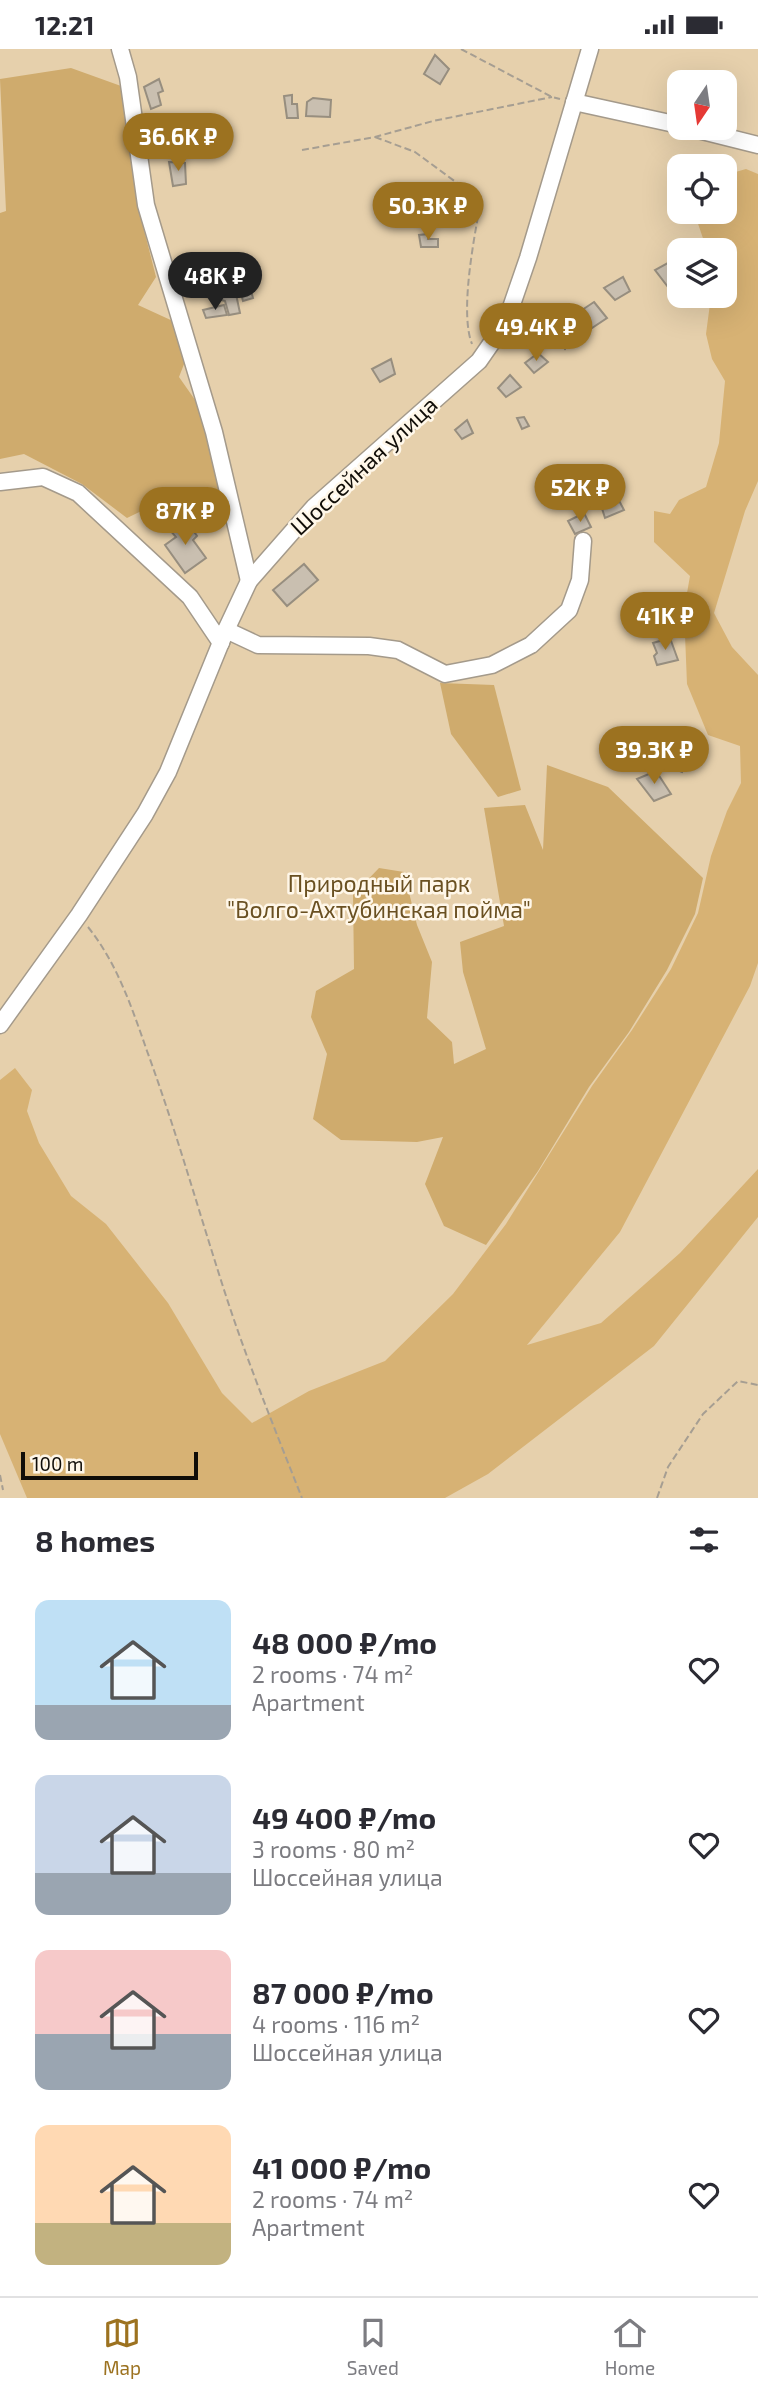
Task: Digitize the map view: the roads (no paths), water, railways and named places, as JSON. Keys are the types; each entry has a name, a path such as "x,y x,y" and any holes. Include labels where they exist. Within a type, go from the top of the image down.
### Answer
{"street":[{"path":"120,49 128,77 146,205 214,432 249,580"},
{"name":"Шоссейная улица","path":"0,1025 125,846 168,772 223,636 249,580 314,507 479,361 506,322 528,258 590,49"},
{"path":"574,102 667,122"},
{"path":"737,140 758,145"},
{"path":"0,482 43,477 78,493 190,597 223,636 258,645 369,646 398,650 445,674 492,665 531,645 569,610 580,580 583,541"}],"park label":[{"name":"Природный парк \"Волго-Ахтубинская пойма\"","path":"379,897"}]}
